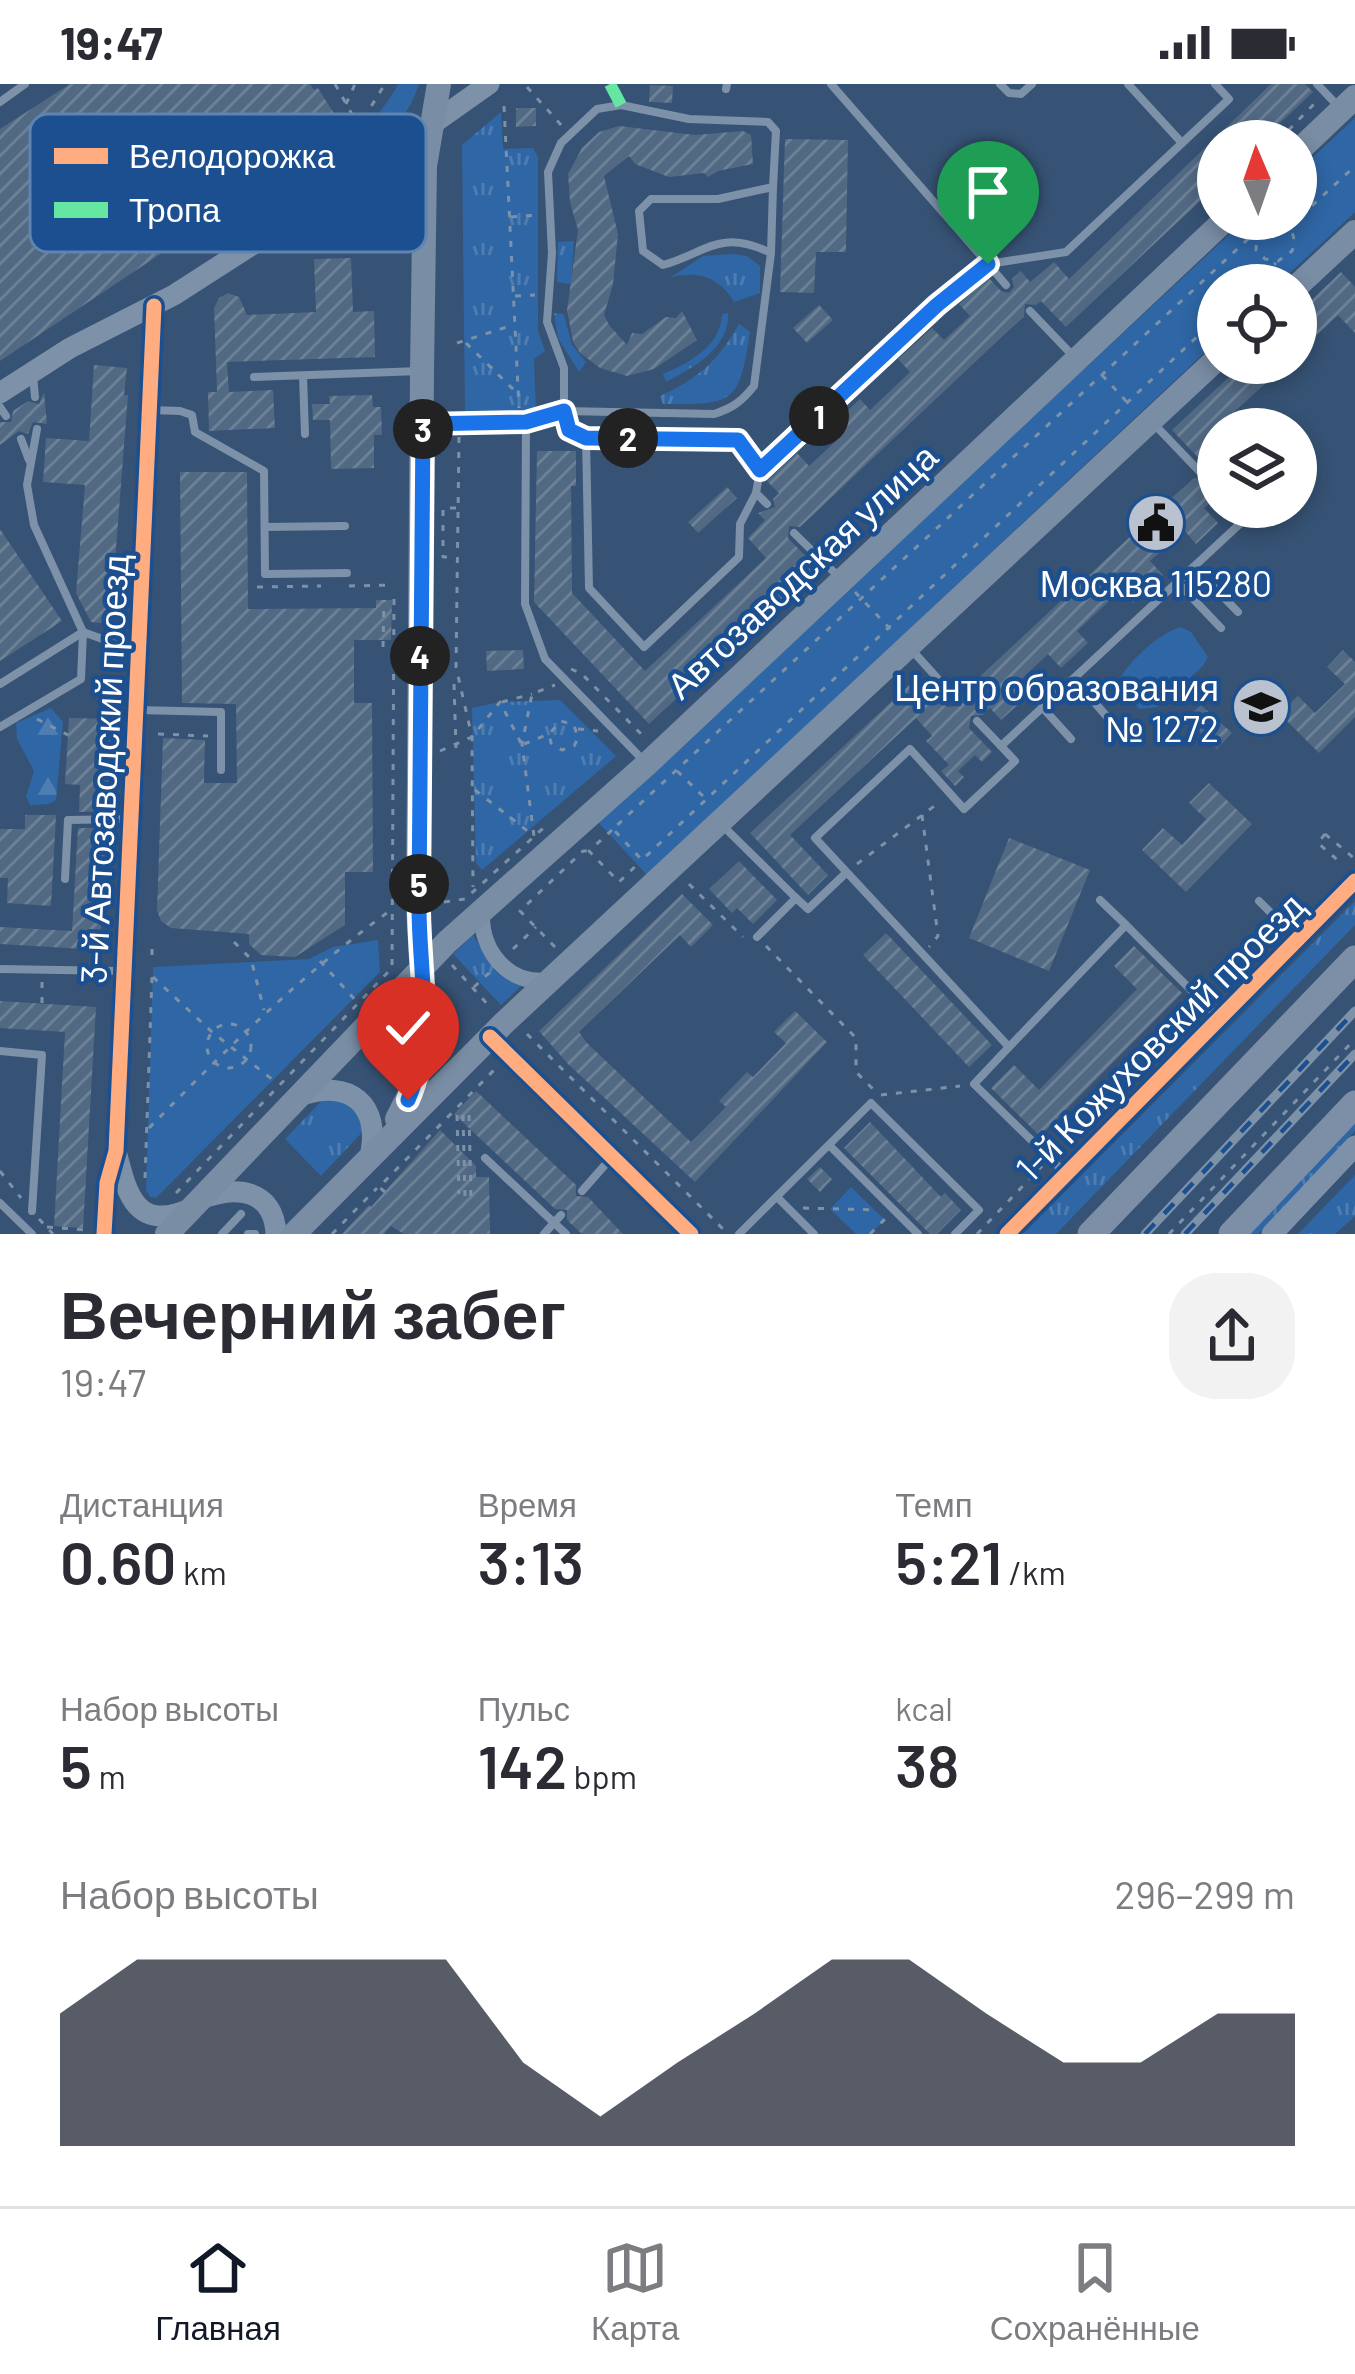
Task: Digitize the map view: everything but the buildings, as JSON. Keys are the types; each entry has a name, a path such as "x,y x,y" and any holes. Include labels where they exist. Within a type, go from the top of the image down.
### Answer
{"main road":[{"path":"426,158 439,84"},
{"path":"1317,128 1341,100"},
{"name":"Автозаводская улица","path":"167,1234 187,1202 289,1090 421,968 478,900 657,763 851,588 1081,356 1204,240"},
{"path":"1317,269 1352,241"},
{"path":"373,1154 417,1079 425,1034 421,968 424,252"},
{"path":"294,1234 492,1024 550,980 904,643 1197,377"},
{"path":"1091,1234 1355,959"},
{"path":"1232,1234 1355,1104"}],"street":[{"path":"426,131 489,84"},
{"path":"0,393 238,252"},
{"path":"92,336 120,335 152,347 164,300"},
{"name":"3-й Автозаводский проезд","path":"95,1232 116,1151 152,347"},
{"name":"1-й Кожуховский проезд","path":"1006,1234 1297,939 1350,874"},
{"path":"478,900 488,945 502,966 525,980 550,980"},
{"path":"492,1024 691,1234"},
{"path":"289,1090 338,1088 353,1095 369,1119 373,1154"},
{"path":"1272,1234 1355,1146"},
{"name":"3-й Автозаводский проезд","path":"116,1151 125,1188 144,1211 167,1217 187,1202"},
{"path":"187,1202 221,1191 253,1193 271,1209 276,1234"}],"lane":[{"path":"831,84 1006,285"},
{"path":"1000,84 1009,93 1022,94 1032,84"},
{"path":"1128,84 1182,142"},
{"path":"586,438 589,588 644,647 739,556 740,524 756,493 760,470 937,305 988,264 1066,252 1229,99 1215,84"},
{"path":"1317,84 1341,100"},
{"path":"0,102 22,85"},
{"path":"423,424 523,422 564,411 714,414 742,401 754,386 757,372 771,253 776,131 768,122 689,119 622,105 597,109 561,143 548,172 548,322 564,368 564,411 569,430 586,438 738,440 760,470"},
{"path":"771,253 744,244 711,244 663,265 643,251 638,221 639,211 651,199 718,199 773,187"},
{"path":"1030,311 1081,356"},
{"path":"33,371 35,397"},
{"path":"254,377 422,371"},
{"path":"303,376 305,434"},
{"path":"149,410 192,415 195,432 264,471 265,574 347,573"},
{"path":"1150,420 1197,469"},
{"path":"523,422 525,604 545,658 657,763"},
{"path":"0,727 81,680 83,632 34,525 27,485 38,429"},
{"path":"21,439 30,463"},
{"path":"756,493 767,504"},
{"path":"265,527 345,526"},
{"path":"1000,746 1235,528"},
{"path":"794,532 851,588"},
{"path":"1194,567 1238,612"},
{"path":"1178,583 1221,628"},
{"path":"83,632 119,645 138,646"},
{"path":"0,684 83,632"},
{"path":"904,643 956,699"},
{"path":"1074,679 1109,719"},
{"path":"1042,707 1071,739"},
{"path":"135,710 221,712 221,770"},
{"path":"976,721 1015,761 964,809 910,749 814,838 1009,1047"},
{"path":"719,817 808,909 846,872"},
{"path":"65,878 68,820 130,819"},
{"path":"757,937 796,898"},
{"path":"1100,900 1220,1018"},
{"path":"1259,901 1297,939"},
{"path":"1066,1174 974,1084 1126,926"},
{"path":"0,969 123,971"},
{"path":"0,1052 42,1055 32,1211"},
{"path":"740,1234 875,1099 979,1210 955,1234"},
{"path":"829,1145 918,1234"},
{"path":"582,1191 613,1156"},
{"path":"485,1158 557,1219 566,1234"},
{"path":"777,1197 814,1234"},
{"path":"0,1203 32,1234"},
{"path":"221,1234 242,1214"},
{"path":"544,1234 557,1219"}],"path":[{"path":"335,84 352,114"},
{"path":"346,104 355,84"},
{"path":"366,114 385,84"},
{"path":"527,87 569,135"},
{"path":"1310,120 1341,100"},
{"path":"504,106 523,422"},
{"path":"1317,202 1355,166"},
{"path":"509,217 549,214"},
{"path":"556,948 520,911 676,769 851,588 1101,374 1248,240"},
{"path":"1256,240 1260,255 1278,261"},
{"path":"1275,264 1292,251 1294,240"},
{"path":"513,296 534,296"},
{"path":"458,344 514,324"},
{"path":"617,889 706,799 1197,337"},
{"path":"466,343 518,393"},
{"path":"1081,356 1127,402"},
{"path":"459,421 456,667 472,737 478,900"},
{"path":"458,508 443,508 443,557 458,557"},
{"path":"187,1202 392,968 394,588 257,587"},
{"path":"851,588 904,643"},
{"path":"383,647 384,600"},
{"path":"440,667 456,667"},
{"path":"440,751 472,737 500,702 582,674"},
{"path":"454,684 456,748"},
{"path":"473,789 534,836 522,744 532,694"},
{"path":"500,702 522,744"},
{"path":"24,713 68,735"},
{"path":"522,744 549,734 556,723 566,721 574,725 578,737 574,746 562,750 551,743 549,734"},
{"path":"158,734 208,736"},
{"path":"657,763 676,769 719,817"},
{"path":"846,872 950,794"},
{"path":"922,815 938,937 923,955"},
{"path":"613,829 642,860"},
{"path":"1325,834 1355,858 1350,874"},
{"path":"589,851 619,882"},
{"path":"689,884 745,939 757,937 856,1038 856,1072 875,1099 974,1084"},
{"path":"146,1131 244,1030 320,961 395,909"},
{"path":"152,942 152,955"},
{"path":"234,942 250,959 265,1012"},
{"path":"447,959 492,1024"},
{"path":"320,961 358,1004"},
{"path":"42,970 42,1004"},
{"path":"144,1194 152,976 212,1032 289,1090"},
{"path":"225,1025 244,1030 250,1042 246,1059 233,1067 214,1062 207,1050 212,1032 225,1025"},
{"path":"527,1034 729,1234"},
{"path":"1169,1234 1355,1039"},
{"path":"332,1234 496,1068"},
{"path":"464,1115 465,1196"},
{"path":"392,1173 397,1180"},
{"path":"379,1186 385,1192"},
{"path":"788,1207 894,1210"},
{"path":"870,1234 894,1210"},
{"path":"46,1227 95,1232"}],"green space":[{"path":"398,84 419,84 404,114 378,114"},
{"path":"501,112 503,149 533,148 538,157 538,331 545,351 534,359 536,412 465,413 462,145"},
{"path":"1355,118 1355,212 1299,264 1197,264 1223,240 1317,240 1317,153"},
{"path":"574,241 571,284 557,282 558,242"},
{"path":"703,256 747,256 760,266 760,293 734,302 707,278 671,277"},
{"path":"1197,264 1197,360 647,875 597,821"},
{"path":"554,313 564,315 572,345 586,362 579,372 558,338"},
{"path":"728,313 716,347 666,382 663,374 702,352 716,335 722,314"},
{"path":"739,324 750,332 742,373 730,395 706,403 663,404 660,396 707,366"},
{"path":"1181,627 1191,632 1208,657 1157,707 1139,709 1119,680 1146,648"},
{"path":"560,700 616,756 482,870 476,863 472,708"},
{"path":"51,708 63,722 56,800 30,805 26,796 34,771 17,739 16,723"},
{"path":"1355,901 1355,925 1056,1234 1023,1234"},
{"path":"473,935 496,972 521,986 501,1005 453,954"},
{"path":"378,940 380,972 156,1198 150,1197 146,1190 153,967 309,959 333,947"},
{"path":"330,1092 344,1094 367,1127 321,1176 285,1139"},
{"path":"1355,1123 1355,1131 1258,1234 1250,1234"},
{"path":"1355,1175 1355,1216 1335,1234 1298,1234"},
{"path":"851,1187 885,1220 870,1234 856,1234 830,1209"}],"railway":[{"path":"1145,1234 1355,1011"},
{"path":"1185,1234 1355,1054"}],"marked path":[{"path":"610,84 621,105"}],"cycle path":[{"path":"104,1234 107,1183 116,1151 154,306"},
{"path":"1007,1234 1355,881"},
{"path":"490,1037 691,1234"}],"place":[{"name":"Москва 115280","path":"1156,523"},
{"name":"Центр образования № 1272","path":"1261,707"}],"route":[{"path":"408,1100 425,1034 418,906 423,424 526,422 564,411 569,430 586,438 738,440 760,470 937,305 988,264"}]}
